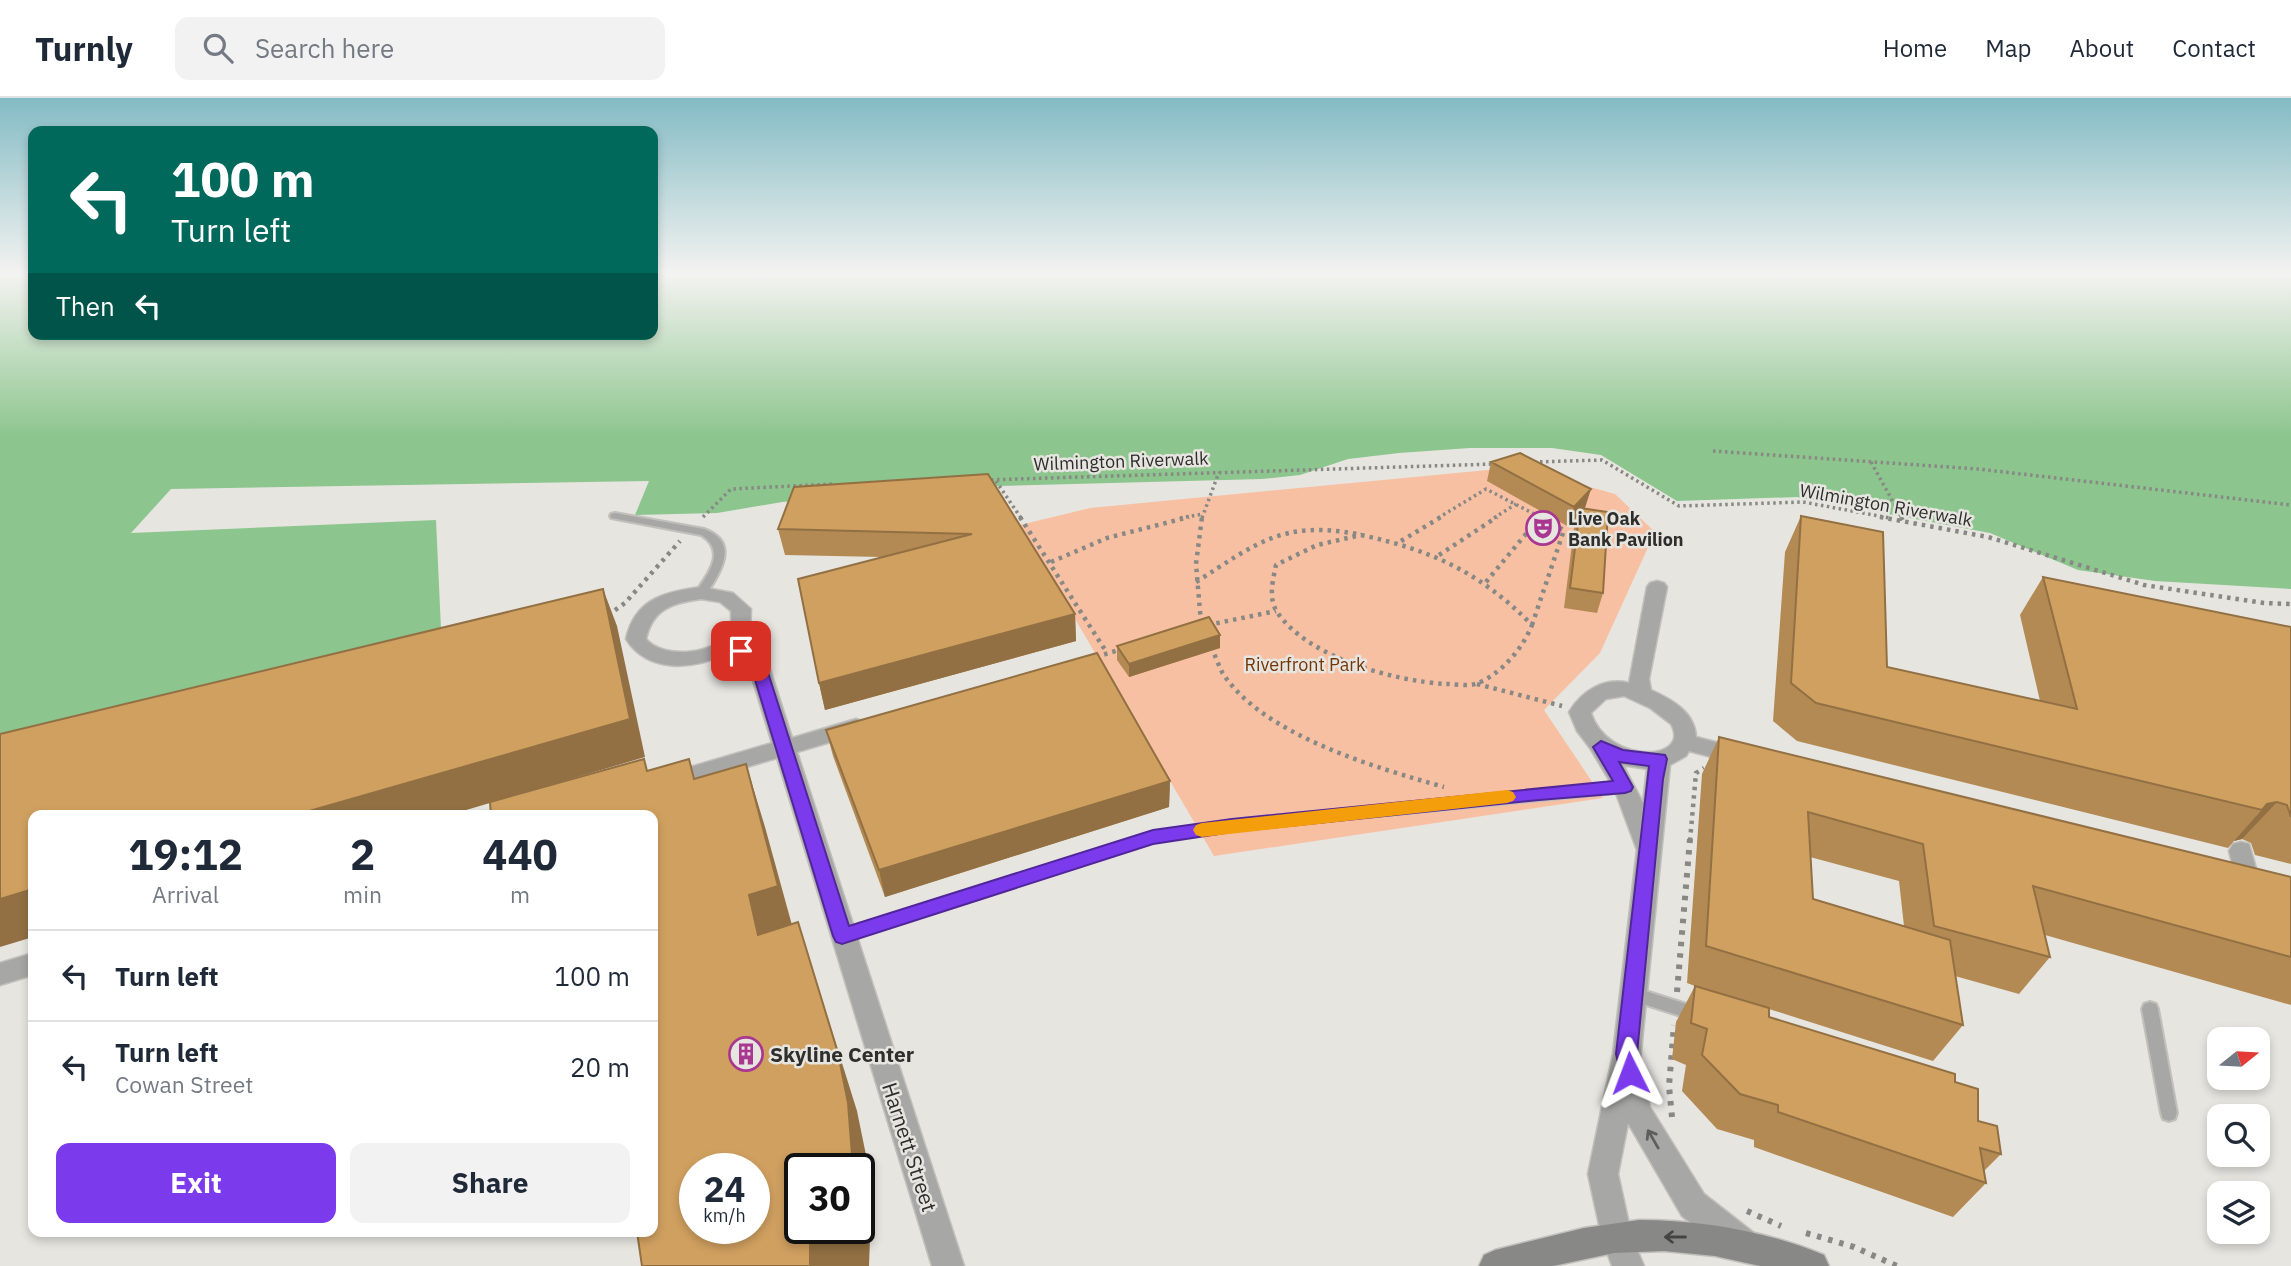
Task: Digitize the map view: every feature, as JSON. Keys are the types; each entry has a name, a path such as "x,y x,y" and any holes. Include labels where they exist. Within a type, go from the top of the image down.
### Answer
{"main road":[{"path":"1495,1266 1622,1252 1686,1237 1744,1245 1814,1266"}],"street":[{"path":"1641,693 1639,680 1657,587"},
{"path":"701,593 726,597 741,609 741,626 726,645 692,659 657,658 644,652 637,642 636,631 652,609 667,601 701,593"},
{"name":"Harnett Street","path":"726,645 755,657 948,1266"},
{"path":"1608,690 1641,693 1672,710 1681,722 1683,741 1678,750 1659,759 1629,758 1601,747 1588,736 1581,724 1580,712 1594,694 1608,690"},
{"path":"642,789 874,722"},
{"path":"1683,741 1759,761"},
{"path":"1601,747 1625,787 1647,846"},
{"path":"1622,1252 1603,1174 1627,1054 1647,846 1659,759"},
{"path":"2223,880 2260,889 2241,851"},
{"path":"0,974 28,966"},
{"path":"1627,1054 1636,1111 1693,1205 1744,1245"}],"lane":[{"path":"615,516 715,537 720,545 719,558 712,577 701,593"},
{"path":"842,936 1153,837 1232,825 1539,793 1625,787"},
{"path":"1633,994 1714,1020"},
{"path":"2150,1009 2169,1113"}],"path":[{"path":"1713,451 1978,469 2291,505"},
{"name":"Wilmington Riverwalk","path":"1533,462 1602,460 1679,506 1803,502 1988,537 2144,585 2264,603 2291,604"},
{"path":"1871,462 1903,521"},
{"name":"Wilmington Riverwalk","path":"982,480 1506,463"},
{"path":"1220,471 1207,496 1197,534 1195,583 1201,626 1276,611"},
{"path":"996,480 1107,653"},
{"path":"601,618 625,603 731,489 835,484"},
{"path":"1400,542 1486,489 1564,530 1530,633 1503,666 1477,684"},
{"path":"1439,555 1516,504"},
{"path":"1051,562 1093,541 1141,525 1203,514"},
{"path":"1486,582 1540,517"},
{"path":"1195,583 1268,537 1303,527 1332,527 1400,542 1439,555 1486,582 1532,625"},
{"path":"1361,535 1328,540 1297,551 1276,565 1271,589 1276,611 1295,631 1359,666 1417,681 1477,684 1562,706"},
{"path":"1207,638 1223,673 1252,704 1289,730 1378,769 1448,788"},
{"path":"1096,657 1134,645"},
{"path":"1674,1123 1669,1086 1696,773 1703,768 1714,771"},
{"path":"1745,1210 1780,1226 1854,1247 1897,1266"}],"green space":[{"name":"Riverfront Park","path":"1519,467 1615,494 1655,532 1600,653 1544,710 1603,798 1214,856 1020,525 1090,508"}],"shaded area":[{"path":"0,328 28,328 28,340 658,340 658,328 2291,328 2291,589 2155,581 2078,570 1990,533 1797,497 1677,501 1601,455 1552,448 1470,448 1399,453 1348,459 1300,475 1262,479 920,488 874,495 782,502 717,513 635,515 649,481 171,489 131,533 436,520 442,651 0,760"}],"building":[{"path":"1520,453 1591,489 1574,507 1491,462"},
{"path":"988,474 1075,614 819,683 798,579 972,534 778,529 794,487"},
{"path":"1580,508 1608,512 1603,593 1570,588"},
{"path":"1801,516 1883,532 1887,667 2077,709 2043,577 2291,627 2291,817 2287,805 2277,802 2267,804 2262,810 1816,703 1791,683"},
{"path":"603,589 630,719 313,810 28,810 28,891 0,899 0,734"},
{"path":"1209,617 1220,635 1129,664 1117,646"},
{"path":"1097,653 1170,781 879,870 826,730"},
{"path":"1719,737 2291,877 2291,957 2033,886 2050,957 1934,926 1923,844 1808,812 1813,899 1950,940 1963,1025 1706,946"},
{"name":"Skyline Center","path":"644,759 647,771 689,759 694,779 746,764 778,886 749,895 758,935 798,922 838,1053 848,1103 852,1153 784,1153 784,1244 810,1244 810,1266 642,1266 638,1237 658,1237 658,810 491,810 490,802"},
{"path":"1695,986 1769,1008 1769,1017 1955,1074 1955,1082 1978,1089 1978,1121 1997,1126 2001,1154 1980,1148 1986,1183 1778,1112 1778,1105 1740,1094 1702,1055 1707,1029 1691,1023"}],"slow traffic":[{"path":"1202,830 1507,797"}],"place":[{"name":"Live Oak Bank Pavilion","path":"1543,528"},
{"name":"Skyline Center","path":"746,1054"}],"route":[{"path":"741,651 755,657 842,936 1153,837 1232,825 1539,793 1625,787 1601,747 1619,756 1640,760 1659,759 1654,779 1653,816 1647,846 1627,1054 1630,1073"}]}
